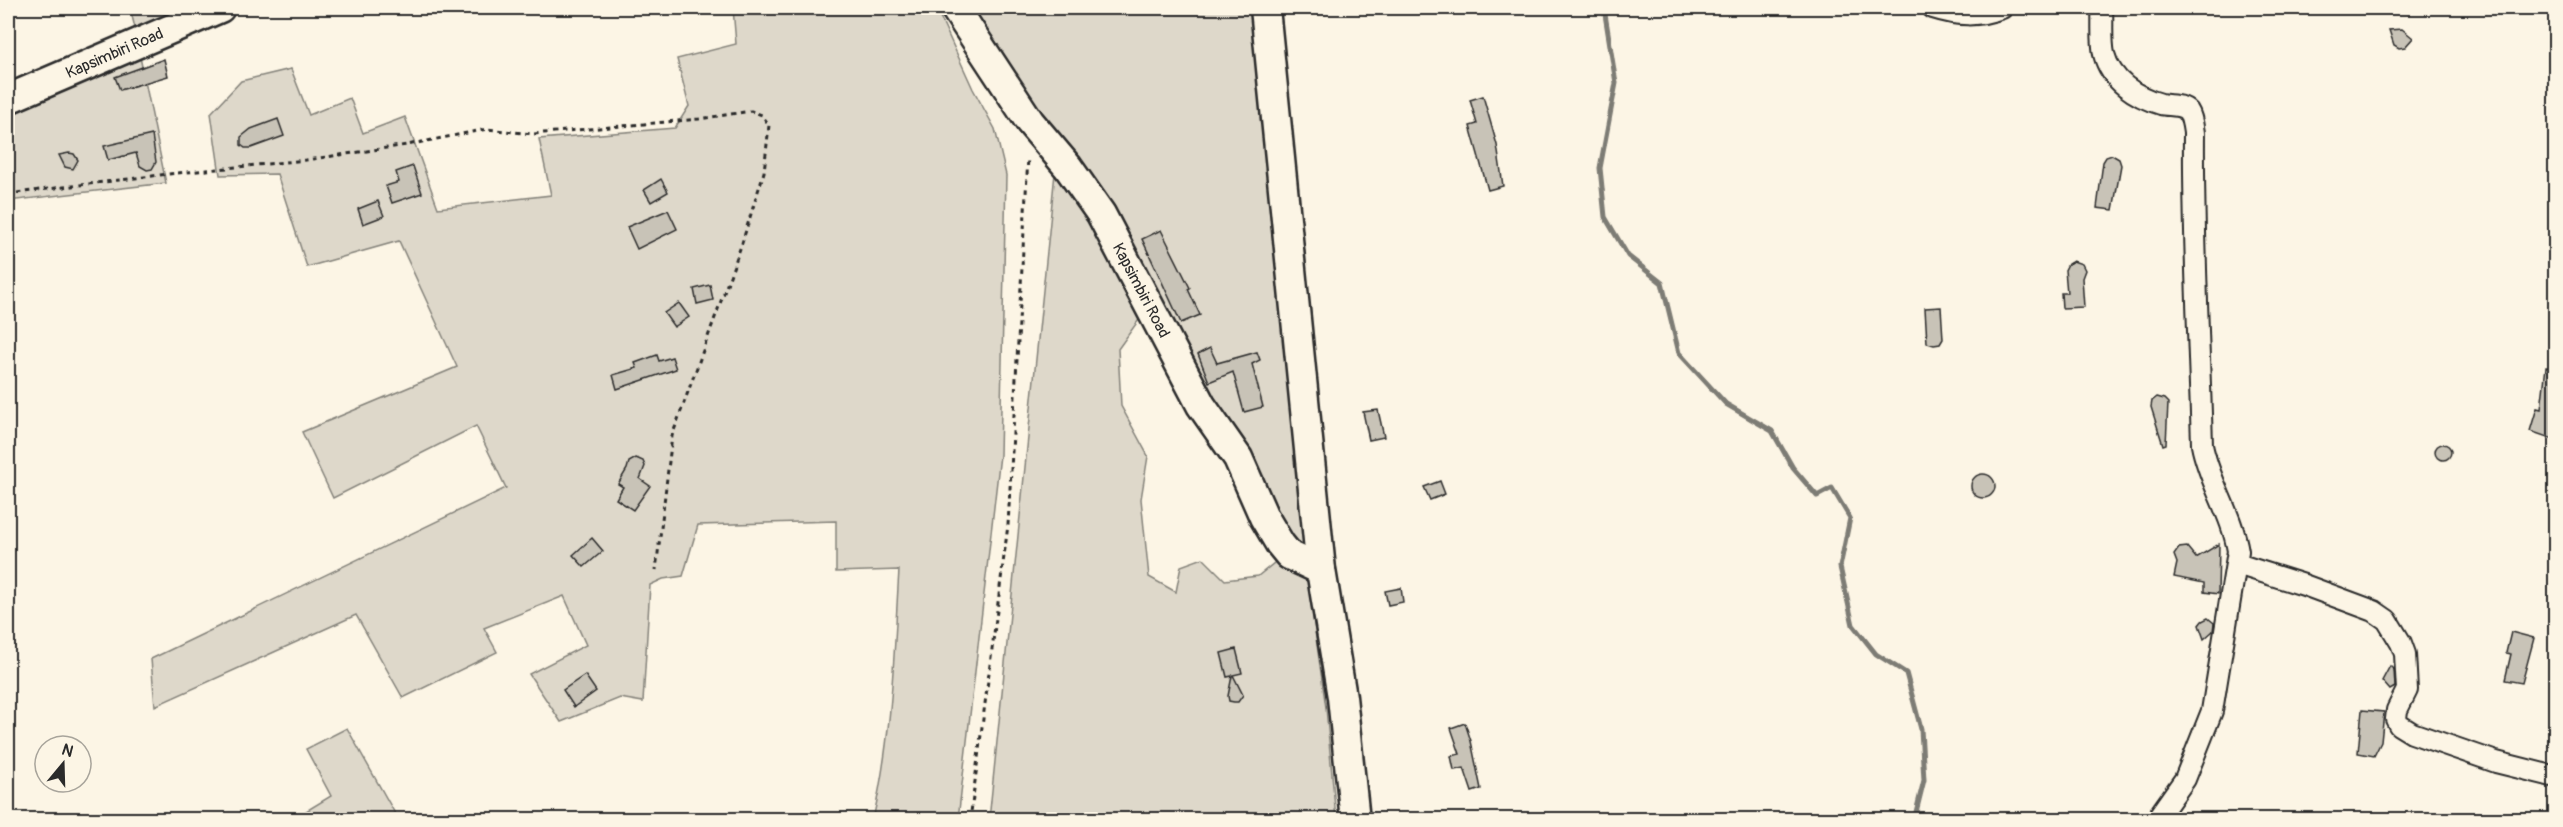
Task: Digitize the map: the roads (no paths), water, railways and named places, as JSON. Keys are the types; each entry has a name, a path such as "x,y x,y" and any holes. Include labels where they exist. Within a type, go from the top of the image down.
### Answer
{"street":[{"name":"Kapsimbiri Road","path":"8,99 220,8"},
{"name":"Kapsimbiri Road","path":"955,8 1030,122 1068,167 1101,213 1201,405 1238,458 1264,517 1280,544 1289,555 1321,570"},
{"path":"1265,8 1321,570 1342,697 1355,819"},
{"path":"1933,8 1971,16 2002,8"},
{"path":"2102,8 2104,53 2110,70 2122,84 2137,94 2162,104 2183,108 2187,110 2191,118 2194,133 2193,234 2198,294 2202,445 2206,467 2235,535 2238,551 2212,711 2185,779 2156,819"},
{"path":"2237,564 2304,585 2374,611 2387,620 2401,643 2404,654 2407,690 2397,710 2396,719 2399,725 2412,733 2476,755 2556,777"}],"waterway":[{"path":"1604,8 1616,83 1600,168 1605,217 1628,256 1662,283 1679,353 1726,404 1772,431 1793,468 1817,496 1832,488 1850,518 1840,567 1853,625 1876,654 1906,673 1921,729 1924,780 1914,820"}]}
